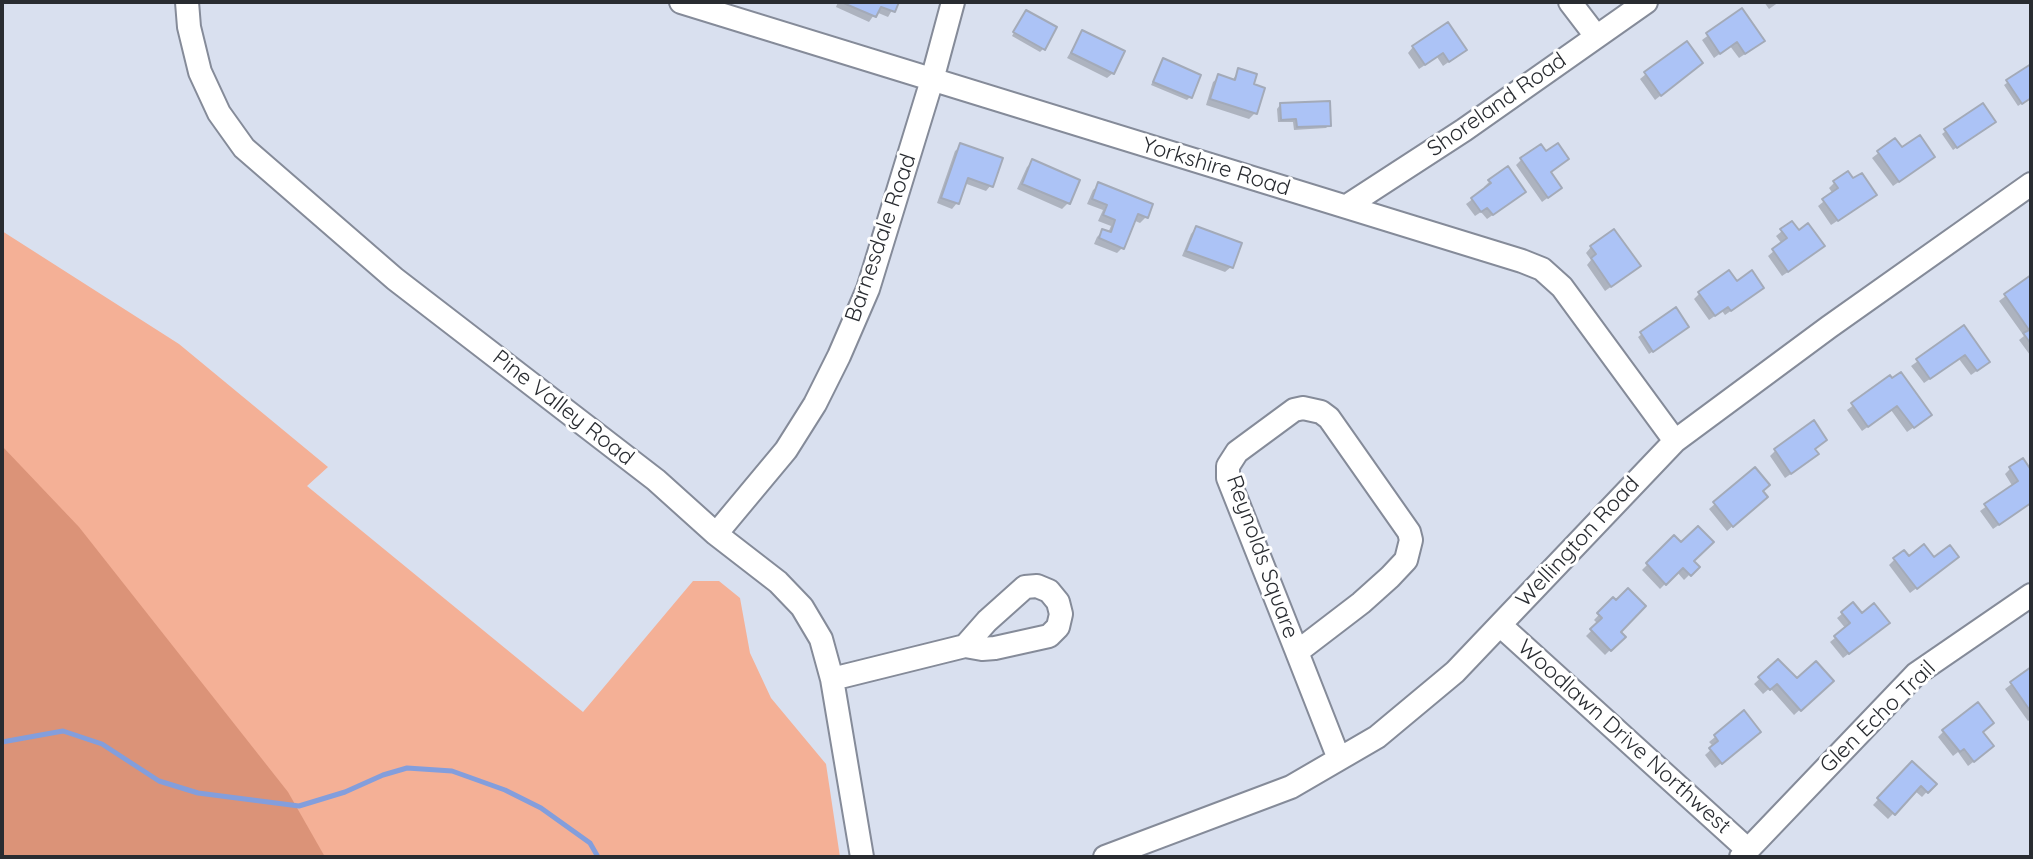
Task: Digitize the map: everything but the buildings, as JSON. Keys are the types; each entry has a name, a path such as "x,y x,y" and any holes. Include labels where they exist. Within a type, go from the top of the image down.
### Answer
{"street":[{"name":"Pine Valley Road","path":"187,2 189,27 200,72 219,113 244,148 395,279 656,480 716,534 778,582 802,607 821,639 832,679 862,857"},
{"name":"Yorkshire Road","path":"681,2 1505,254 1542,269 1562,287 1675,441"},
{"name":"Barnesdale Road","path":"716,534 786,450 815,404 839,356 868,289 953,2"},
{"path":"1570,2 1596,36"},
{"name":"Shoreland Road","path":"1347,206 1464,130 1646,2"},
{"name":"Wellington Road","path":"1105,857 1291,787 1377,737 1444,681 1675,441 2031,184"},
{"name":"Reynolds Square","path":"1297,652 1390,577 1406,560 1411,540 1409,532 1329,418 1321,412 1303,408 1294,410 1237,452 1228,466 1228,478 1339,759"},
{"name":"Glen Echo Trail","path":"1744,853 1916,674 2031,595"},
{"name":"Woodlawn Drive Northwest","path":"1500,625 1744,853"},
{"path":"832,679 965,646"}],"shaded area":[{"path":"2,231 179,344 328,467 307,486 583,712 693,581 719,581 740,598 750,653 771,698 826,764 840,857 2,857"},
{"path":"2,446 79,527 288,792 325,857 2,857"}],"waterway":[{"path":"2,742 63,731 102,744 159,781 198,793 299,806 407,768 452,771 505,790 541,808 590,843 598,857"}]}
